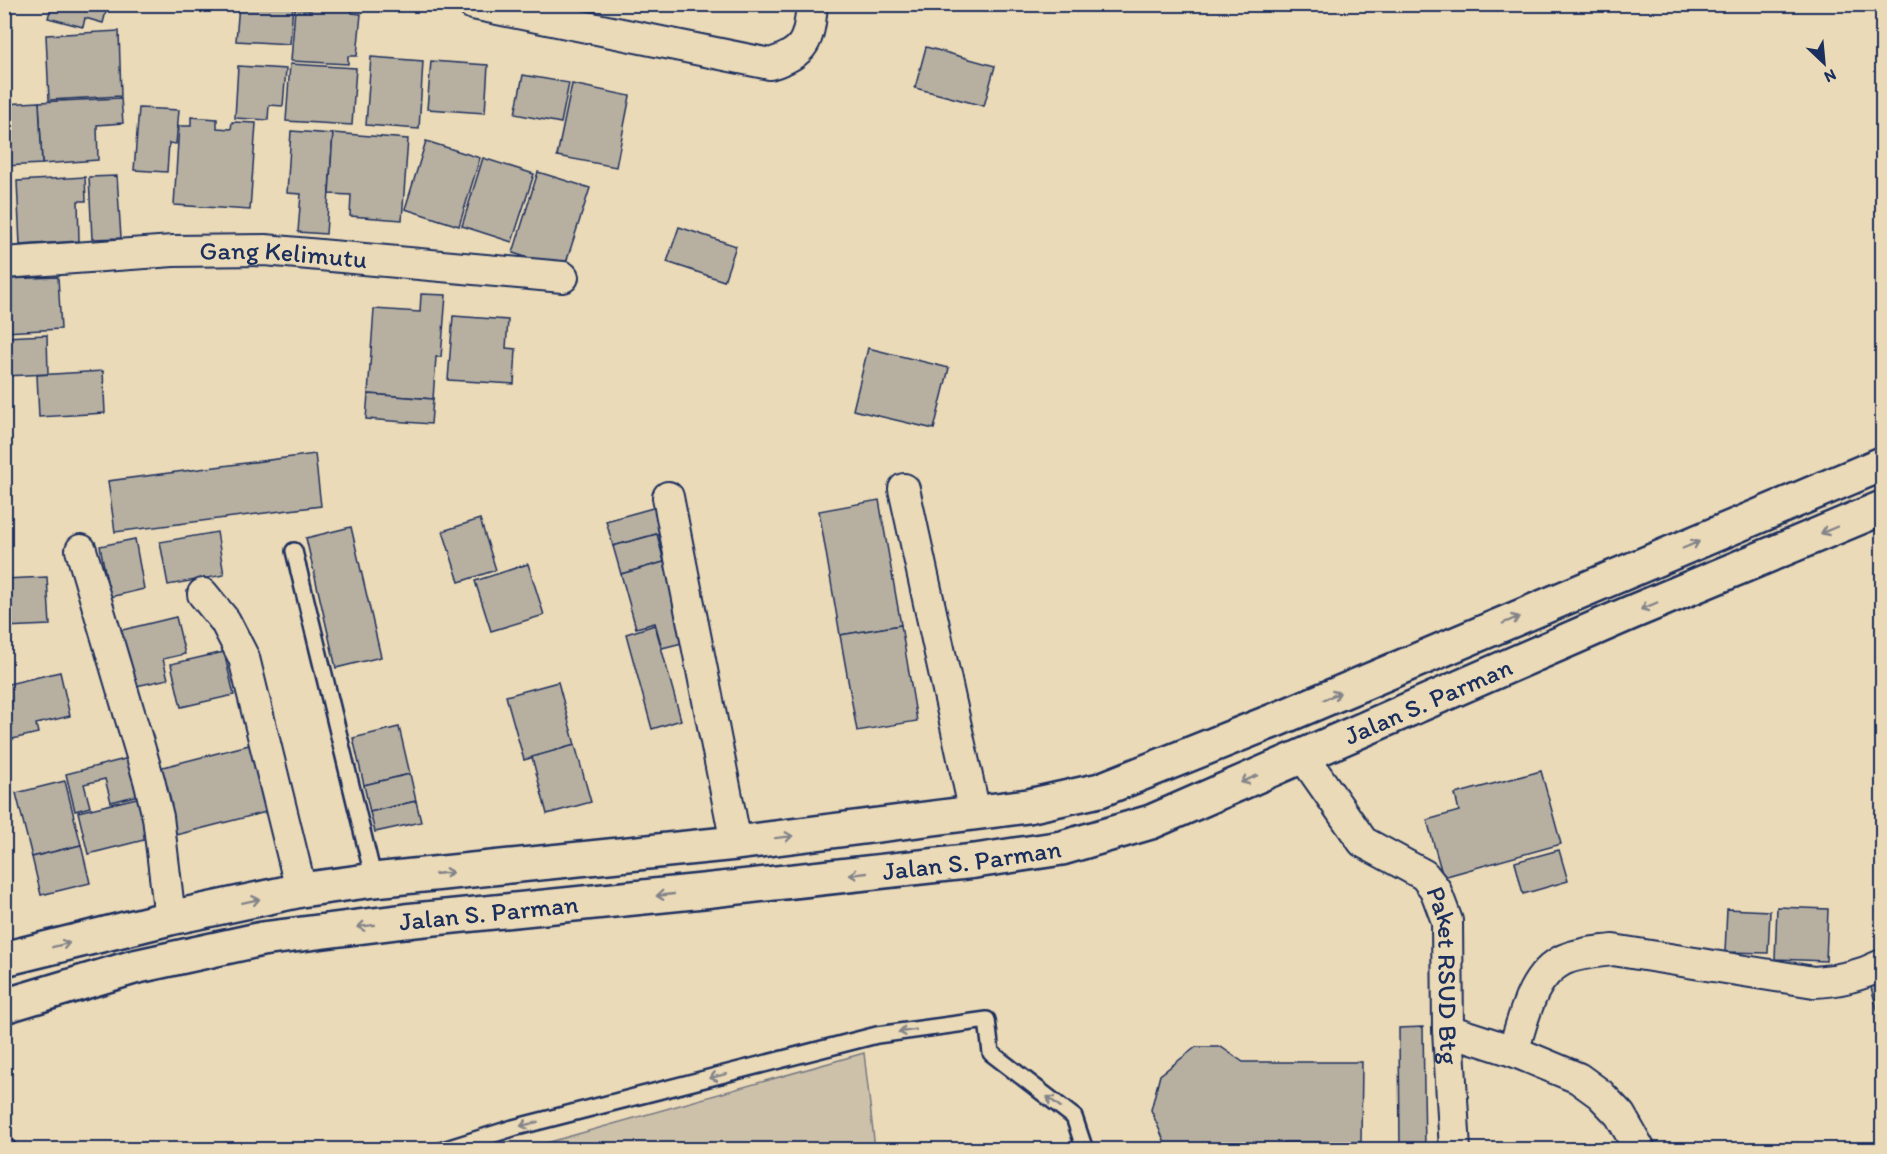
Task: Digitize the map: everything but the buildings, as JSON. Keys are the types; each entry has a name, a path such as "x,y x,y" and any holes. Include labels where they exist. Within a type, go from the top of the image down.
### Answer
{"main road":[{"name":"Jalan S. Parman","path":"4,959 170,918 301,891 374,880 736,843 975,813 1028,806 1100,790 1278,719 1882,464"},
{"name":"Jalan S. Parman","path":"4,1006 134,967 262,939 405,921 975,861 1062,848 1151,822 1620,618 1882,508"}],"street":[{"path":"473,4 770,64 786,59 802,47 810,32 812,4"},
{"name":"Gang Kelimutu","path":"4,263 184,251 265,250 563,277"},
{"path":"904,489 975,813"},
{"path":"668,497 736,843"},
{"path":"81,550 158,817 170,918"},
{"path":"203,594 225,621 244,658 301,891"},
{"name":"Paket RSUD Btg","path":"1303,756 1363,842 1424,875 1439,897 1447,921 1448,1030 1455,1149"},
{"path":"1513,1051 1534,988 1546,973 1563,960 1586,953 1613,950 1814,982 1855,976 1882,965"},
{"path":"1448,1030 1513,1051 1578,1078 1600,1094 1620,1115 1640,1149"}],"lane":[{"path":"294,551 374,880"},
{"path":"443,1149 525,1125 877,1035 987,1020 991,1053 1074,1117 1085,1149"},
{"path":"4,1143 9,1149"}],"shaded area":[{"path":"864,1053 875,1149 525,1149"}]}
